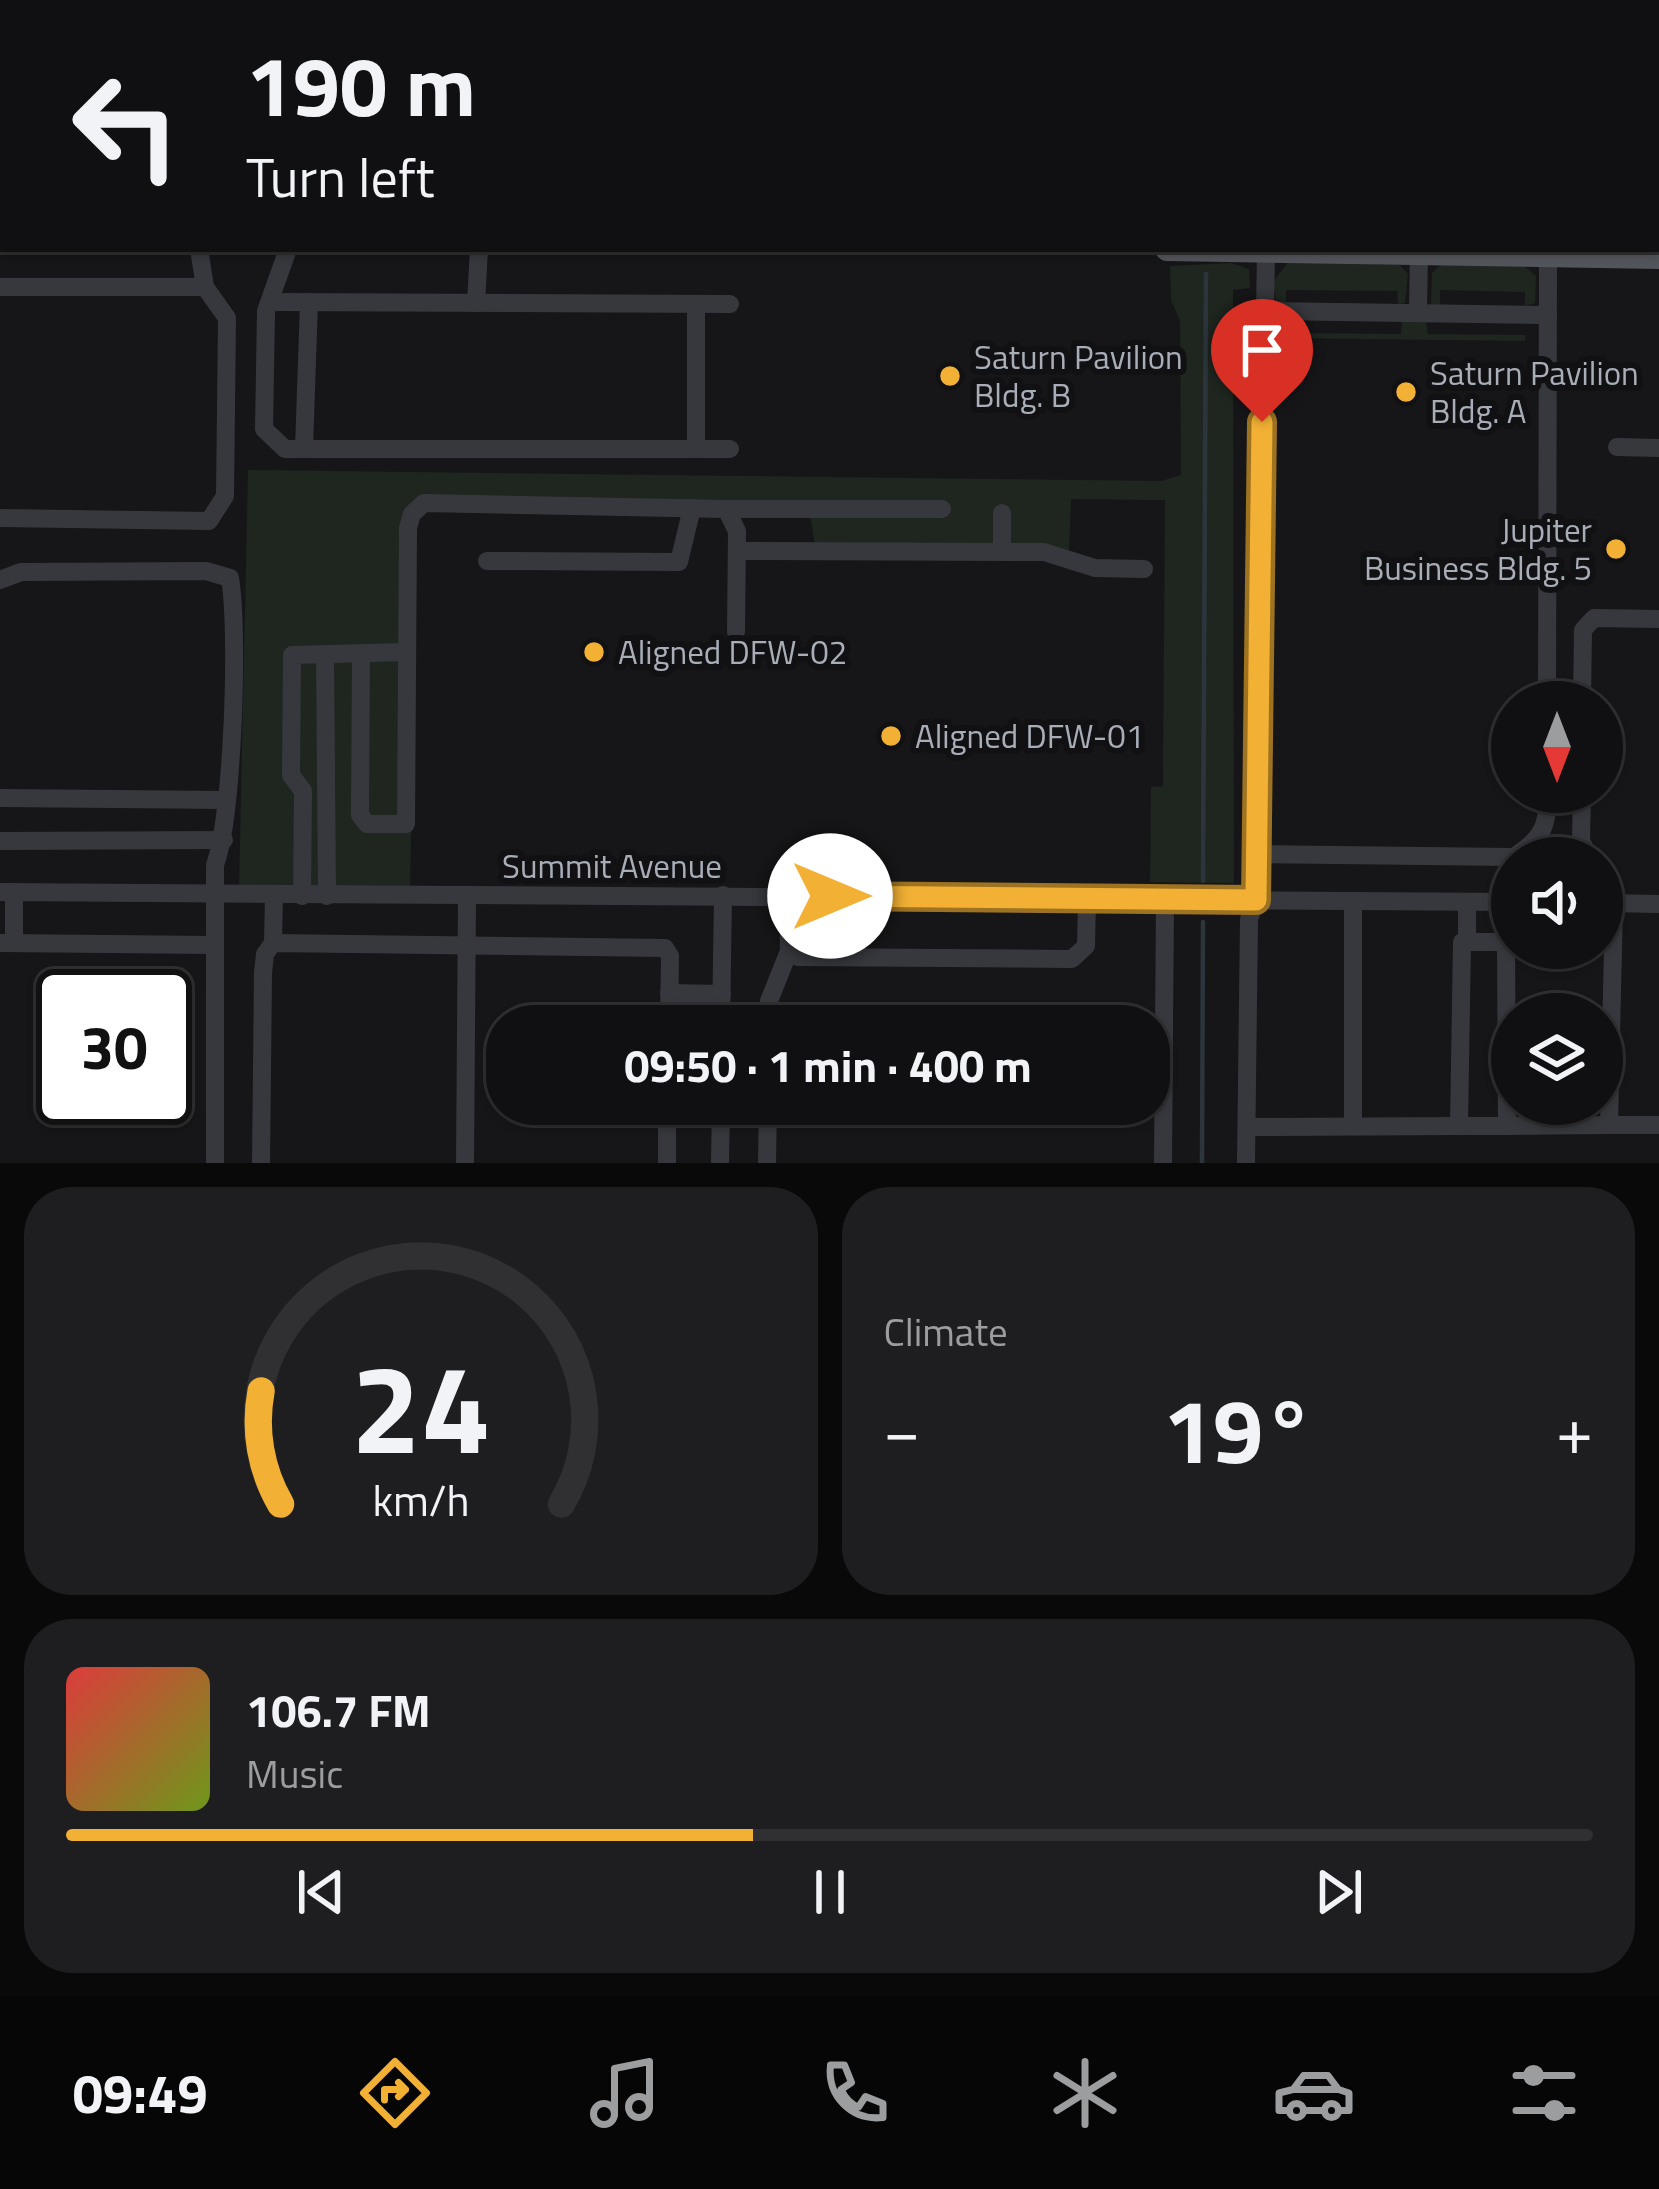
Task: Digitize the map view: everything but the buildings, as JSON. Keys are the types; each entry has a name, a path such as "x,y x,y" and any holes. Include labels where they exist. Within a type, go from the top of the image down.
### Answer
{"main road":[{"path":"1505,252 1659,257"}],"street":[{"path":"0,518 209,521 225,496 227,318 206,287 200,252"},
{"path":"287,252 266,311 264,429 285,449 730,449"},
{"path":"476,303 479,252"},
{"path":"1246,1163 1250,919 1256,900 1266,252"},
{"path":"1418,312 1419,252"},
{"path":"1547,681 1548,253"},
{"path":"0,286 206,287"},
{"path":"273,302 730,304"},
{"path":"304,449 309,302"},
{"path":"696,304 696,449"},
{"path":"1264,311 1548,315"},
{"path":"1617,447 1659,448"},
{"path":"361,653 360,815 367,824 406,824 408,528 412,514 424,503 942,509"},
{"path":"487,561 679,562 692,508"},
{"path":"726,509 737,531 736,632"},
{"path":"1002,513 1002,552"},
{"path":"738,551 1044,552 1094,568 1144,569"},
{"path":"0,580 21,572 183,571 230,578 227,800 214,894 215,1163"},
{"path":"1582,681 1583,630 1594,618 1659,619"},
{"path":"302,896 303,790 291,776 292,655 406,652"},
{"path":"325,654 327,896"},
{"path":"303,790 326,790"},
{"path":"0,798 227,800"},
{"path":"0,841 224,840"},
{"path":"302,848 327,849"},
{"path":"1257,854 1491,858"},
{"path":"7,892 7,943 214,946"},
{"name":"Summit Avenue","path":"7,892 1491,902"},
{"path":"722,895 722,1005"},
{"path":"261,1163 263,973 265,954 273,944 274,896"},
{"path":"769,1005 789,951 788,896"},
{"path":"465,1163 467,897"},
{"path":"789,951 798,957 1072,959 1086,946 1088,898"},
{"path":"1163,1163 1165,898"},
{"path":"1353,901 1353,1126"},
{"path":"1467,902 1467,942"},
{"path":"1623,903 1659,904"},
{"path":"1459,1126 1462,943 1467,942 1506,943 1507,1126"},
{"path":"273,944 665,948 669,1005"},
{"path":"669,993 722,994"},
{"path":"667,1163 668,1125"},
{"path":"720,1163 721,1125"},
{"path":"767,1163 768,1125"},
{"path":"1246,1126 1609,1125"},
{"path":"1623,1125 1659,1125"}],"shaded area":[{"path":"1289,261 1400,265 1408,274 1405,303 1398,304 1397,291 1286,290 1286,305 1277,304 1273,282"},
{"path":"1231,263 1249,269 1250,288 1233,290 1234,883 1150,882 1151,787 1163,786 1165,500 1071,499 1069,552 815,549 810,511 417,503 410,891 239,889 248,470 1161,481 1181,475 1180,321 1171,300 1170,266"},
{"path":"1522,264 1536,276 1535,303 1525,306 1525,292 1440,290 1440,306 1431,304 1432,273 1441,265"},
{"path":"1402,321 1426,322 1428,334 1525,335 1525,341 1287,338 1288,333 1401,334"}],"waterway":[{"path":"1203,881 1206,274"},
{"path":"1202,1163 1203,922"}],"place":[{"name":"Saturn Pavilion Bldg. B","path":"950,376"},
{"name":"Saturn Pavilion Bldg. A","path":"1406,392"},
{"name":"Jupiter Business Bldg. 5","path":"1616,549"},
{"name":"Aligned DFW-02","path":"594,652"},
{"name":"Aligned DFW-01","path":"891,736"}],"route":[{"path":"830,896 1256,900 1262,422"}]}
